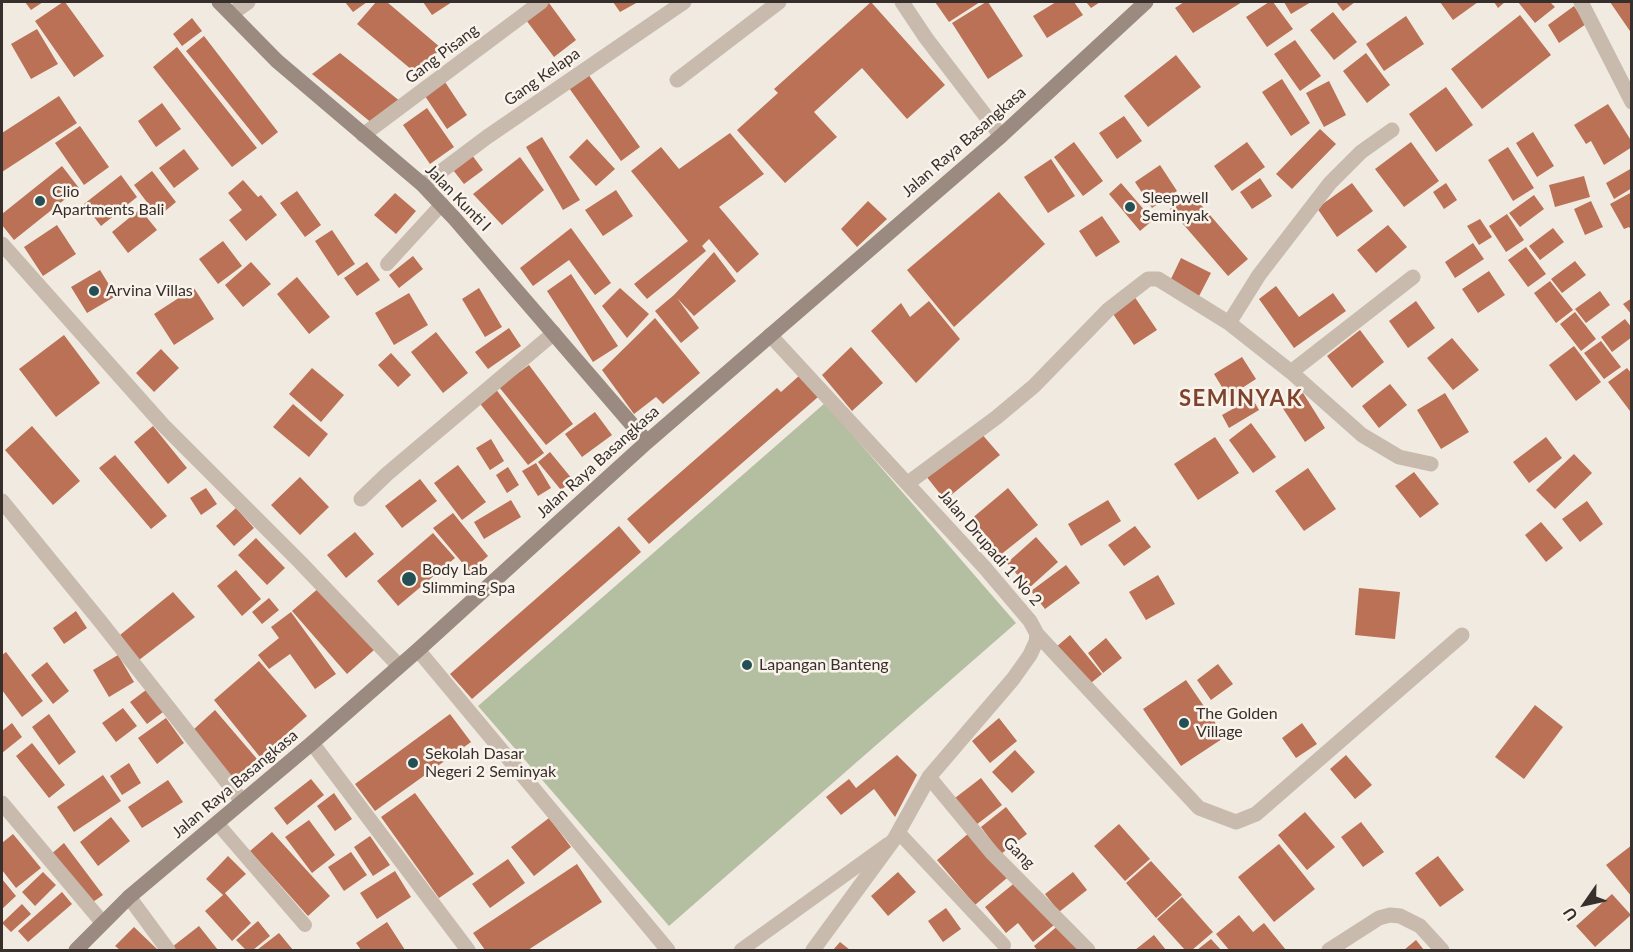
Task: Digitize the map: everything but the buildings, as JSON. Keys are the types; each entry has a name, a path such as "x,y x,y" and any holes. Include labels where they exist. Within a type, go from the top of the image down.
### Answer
{"main road":[{"name":"Jalan Kunti I","path":"219,2 277,61 423,185 442,204 647,442"},
{"name":"Jalan Raya Basangkasa","path":"76,951 129,897 312,743 418,650 647,442 1001,136 1146,2"}],"street":[{"path":"231,14 248,2"},
{"name":"Gang Pisang","path":"363,135 541,2"},
{"name":"Gang Kelapa","path":"423,185 487,137 684,2"},
{"path":"677,80 779,2"},
{"path":"902,2 926,38 1001,136"},
{"path":"1581,2 1632,102"},
{"path":"1229,322 1259,275 1330,183 1361,152 1392,130"},
{"path":"2,244 163,425 300,562 399,666"},
{"path":"1291,372 1413,276"},
{"path":"908,483 1034,386 1108,310 1148,279 1158,279 1229,322 1291,372 1362,435 1399,457 1431,464"},
{"path":"361,499 387,474 554,333"},
{"name":"Jalan Drupadi 1 No 2","path":"770,335 985,568 1030,621 1037,634 1033,649 1013,679 929,777 897,836 813,951"},
{"path":"4,508 100,621 242,801"},
{"path":"1037,634 1198,808 1236,822 1256,814 1462,635"},
{"path":"418,650 668,951"},
{"path":"312,743 468,951"},
{"name":"Gang","path":"929,777 992,853 1088,951"},
{"path":"2,803 102,922"},
{"path":"129,897 168,951"},
{"path":"1329,951 1379,918 1390,915 1400,916 1420,926 1442,951"}],"lane":[{"path":"387,264 442,204"},
{"path":"217,823 305,925"},
{"path":"741,951 897,836 1004,945"}],"green space":[{"name":"Lapangan Banteng","path":"825,403 1016,623 669,926 478,706"}],"place":[{"name":"Clio Apartments Bali","path":"40,201"},
{"name":"Sleepwell Seminyak","path":"1130,207"},
{"name":"Arvina Villas","path":"94,291"},
{"name":"Body Lab Slimming Spa","path":"409,579"},
{"name":"Lapangan Banteng","path":"747,665"},
{"name":"The Golden Village","path":"1184,723"},
{"name":"Sekolah Dasar Negeri 2 Seminyak","path":"413,763"}],"district":[{"name":"SEMINYAK","path":"1241,399"}]}
